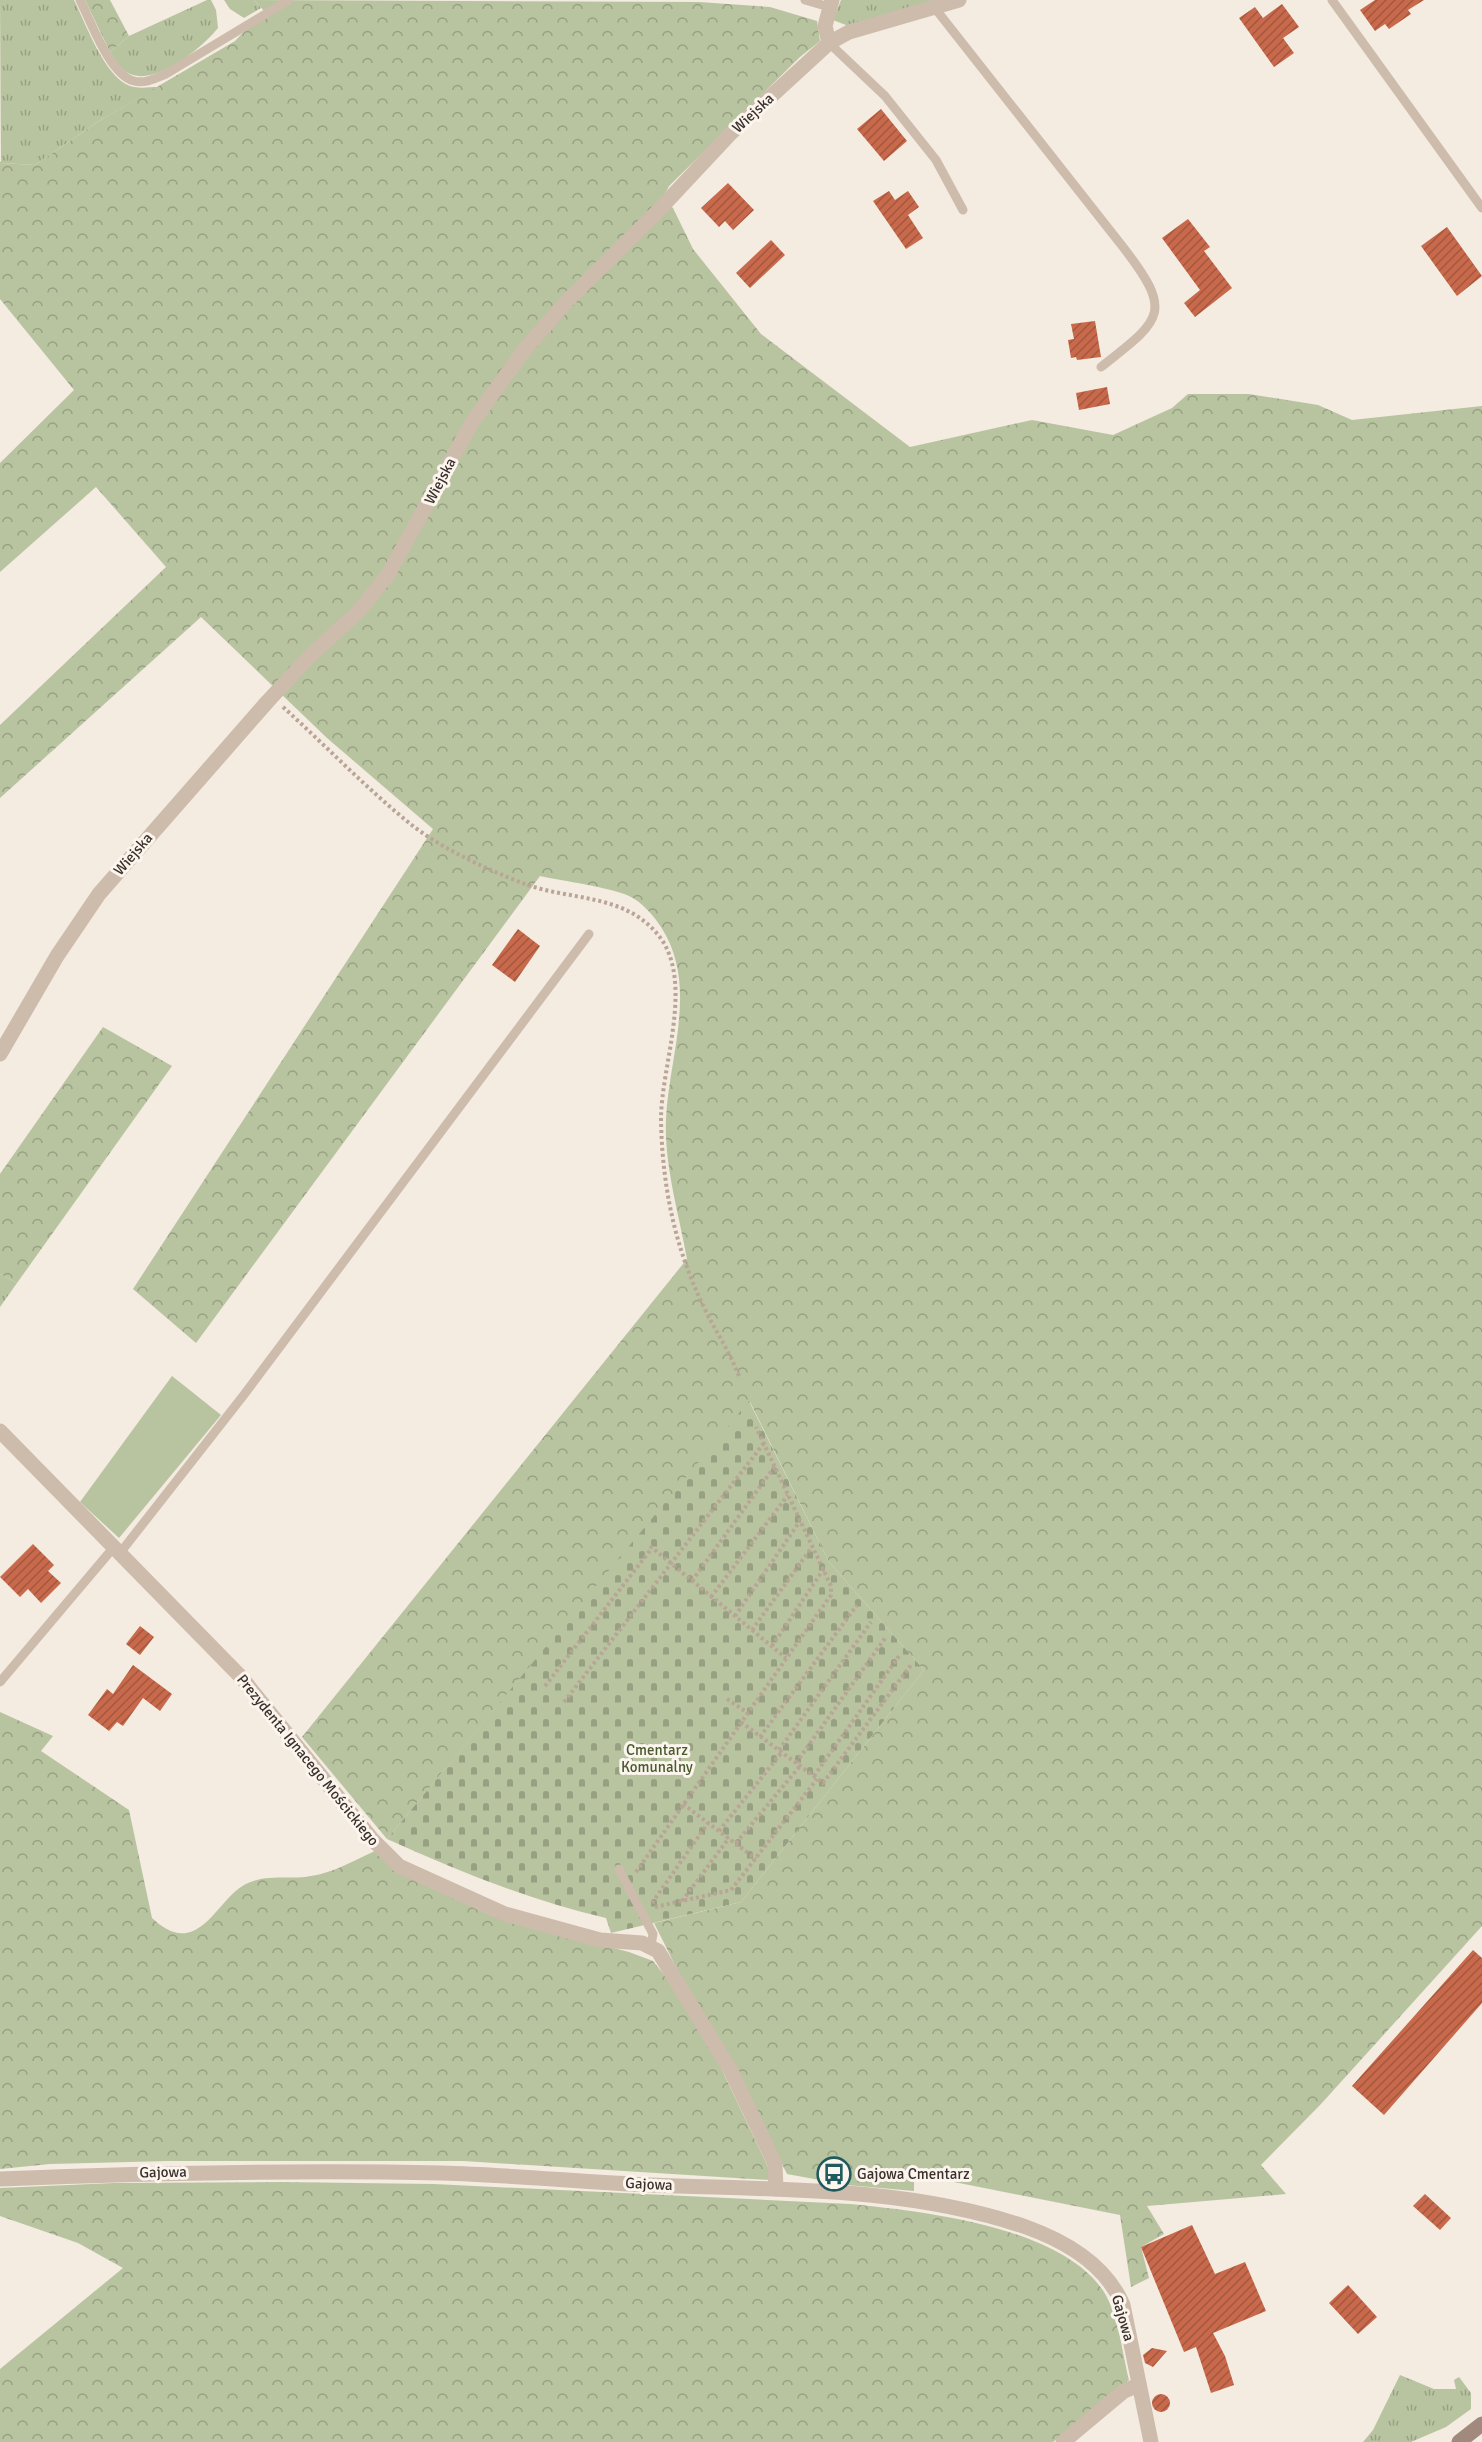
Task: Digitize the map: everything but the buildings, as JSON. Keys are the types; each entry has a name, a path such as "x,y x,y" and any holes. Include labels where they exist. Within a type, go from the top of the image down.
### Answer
{"street":[{"name":"Wiejska","path":"0,1054 57,956 99,894 271,697 309,657 358,612 389,573 471,424 525,349 566,302 659,210 730,134 829,43 849,32 959,0"},
{"path":"829,43 825,26 831,4"},
{"name":"Prezydenta Ignacego Mościckiego","path":"0,1431 253,1690 358,1822 399,1866 505,1914 600,1940 651,1946"},
{"path":"651,1946 663,1957 731,2071 775,2164 776,2189"},
{"name":"Gajowa","path":"0,2179 135,2173 347,2172 535,2176 647,2185 776,2189 864,2195 964,2210 1028,2228 1062,2244 1096,2267 1119,2296 1152,2442"},
{"path":"1063,2442 1124,2391 1139,2385"},
{"path":"1459,2442 1482,2424"}],"lane":[{"path":"80,0 117,71 135,81 144,82 166,74 290,0"},
{"path":"805,0 831,4"},
{"path":"1332,0 1482,208"},
{"path":"934,7 1116,238 1152,288 1156,300 1156,314 1140,337 1101,367"},
{"path":"829,43 892,105 936,160 963,210"},
{"path":"0,1682 117,1550 243,1396 589,934"},
{"path":"619,1869 653,1934 651,1946"}],"path":[{"path":"271,697 422,832 473,860 523,883 612,903 639,918 660,938 673,971 676,994 661,1116 666,1181 675,1233 702,1304 730,1353 740,1379"},
{"path":"627,1884 831,1595 831,1586 824,1570 756,1427"},
{"path":"564,1702 764,1443"},
{"path":"692,1581 775,1466"},
{"path":"711,1597 788,1495"},
{"path":"735,1616 800,1520"},
{"path":"752,1630 813,1546"},
{"path":"545,1686 651,1547 786,1658"},
{"path":"771,1646 824,1570"},
{"path":"760,1737 857,1605"},
{"path":"719,1831 780,1751 871,1622"},
{"path":"736,1843 798,1764 886,1637"},
{"path":"708,1823 648,1909 731,1890 816,1778 899,1656"},
{"path":"741,1722 822,1783 911,1665"},
{"path":"727,1699 748,1713"},
{"path":"683,1804 756,1859"},
{"path":"681,1901 729,1838"}],"green space":[{"path":"0,0 74,0 97,48 112,72 130,86 158,87 99,121 35,165 1,163"},
{"path":"85,0 110,0 129,36 110,52"},
{"path":"211,0 216,10 218,28 180,62 167,69 144,76 129,74 122,69 110,52 129,36"},
{"path":"224,0 254,0 261,8 244,18 230,9"},
{"path":"254,0 699,2 770,7 817,21 820,41 800,57 669,186 663,198 673,208 693,249 761,334 910,447 1032,420 1113,435 1172,408 1188,394 1249,394 1318,405 1352,420 1482,406 1482,1926 1321,2104 1261,2165 1286,2194 1147,2206 1164,2234 1141,2247 1149,2278 1131,2287 1120,2215 914,2174 914,2191 847,2185 787,2174 723,2046 678,1971 654,1923 741,1902 924,1670 829,1562 750,1402 387,1839 302,1737 687,1259 670,1172 666,1136 668,1095 679,1021 680,997 678,973 672,950 661,927 643,906 629,896 620,893 540,876 196,1343 133,1289 433,829 327,738 201,617 0,798 0,725 166,567 96,487 0,572 0,463 74,390 0,299 0,161 35,165 99,121 235,41 264,11"},
{"path":"841,0 944,0 851,27 833,20"},
{"path":"103,1027 172,1066 17,1283 0,1274 0,1174"},
{"path":"0,1274 17,1283 0,1307"},
{"path":"172,1376 221,1415 119,1538 80,1502"},
{"name":"Cmentarz Komunalny","path":"749,1401 829,1562 924,1670 741,1902 611,1933 606,1918 549,1903 494,1884 387,1839"},
{"path":"0,1712 53,1736 41,1751 129,1810 152,1918 176,1933 187,1933 201,1926 233,1893 248,1883 256,1880 303,1877 327,1872 375,1851 421,1882 492,1916 629,1952 653,1961 669,1981 712,2049 768,2167 770,2180 463,2161 169,2161 50,2164 0,2169"},
{"path":"114,2183 434,2184 850,2204 914,2211 987,2226 1023,2237 1056,2251 1084,2270 1104,2292 1109,2302 1117,2323 1129,2380 1053,2442 0,2442 0,2369 123,2268 78,2243 0,2216 0,2188"},
{"path":"1400,2375 1434,2389 1456,2389 1454,2380 1459,2377 1471,2393 1471,2409 1446,2427 1411,2442 1363,2442 1373,2430"}],"place":[{"name":"Gajowa Cmentarz","path":"834,2174"}]}
